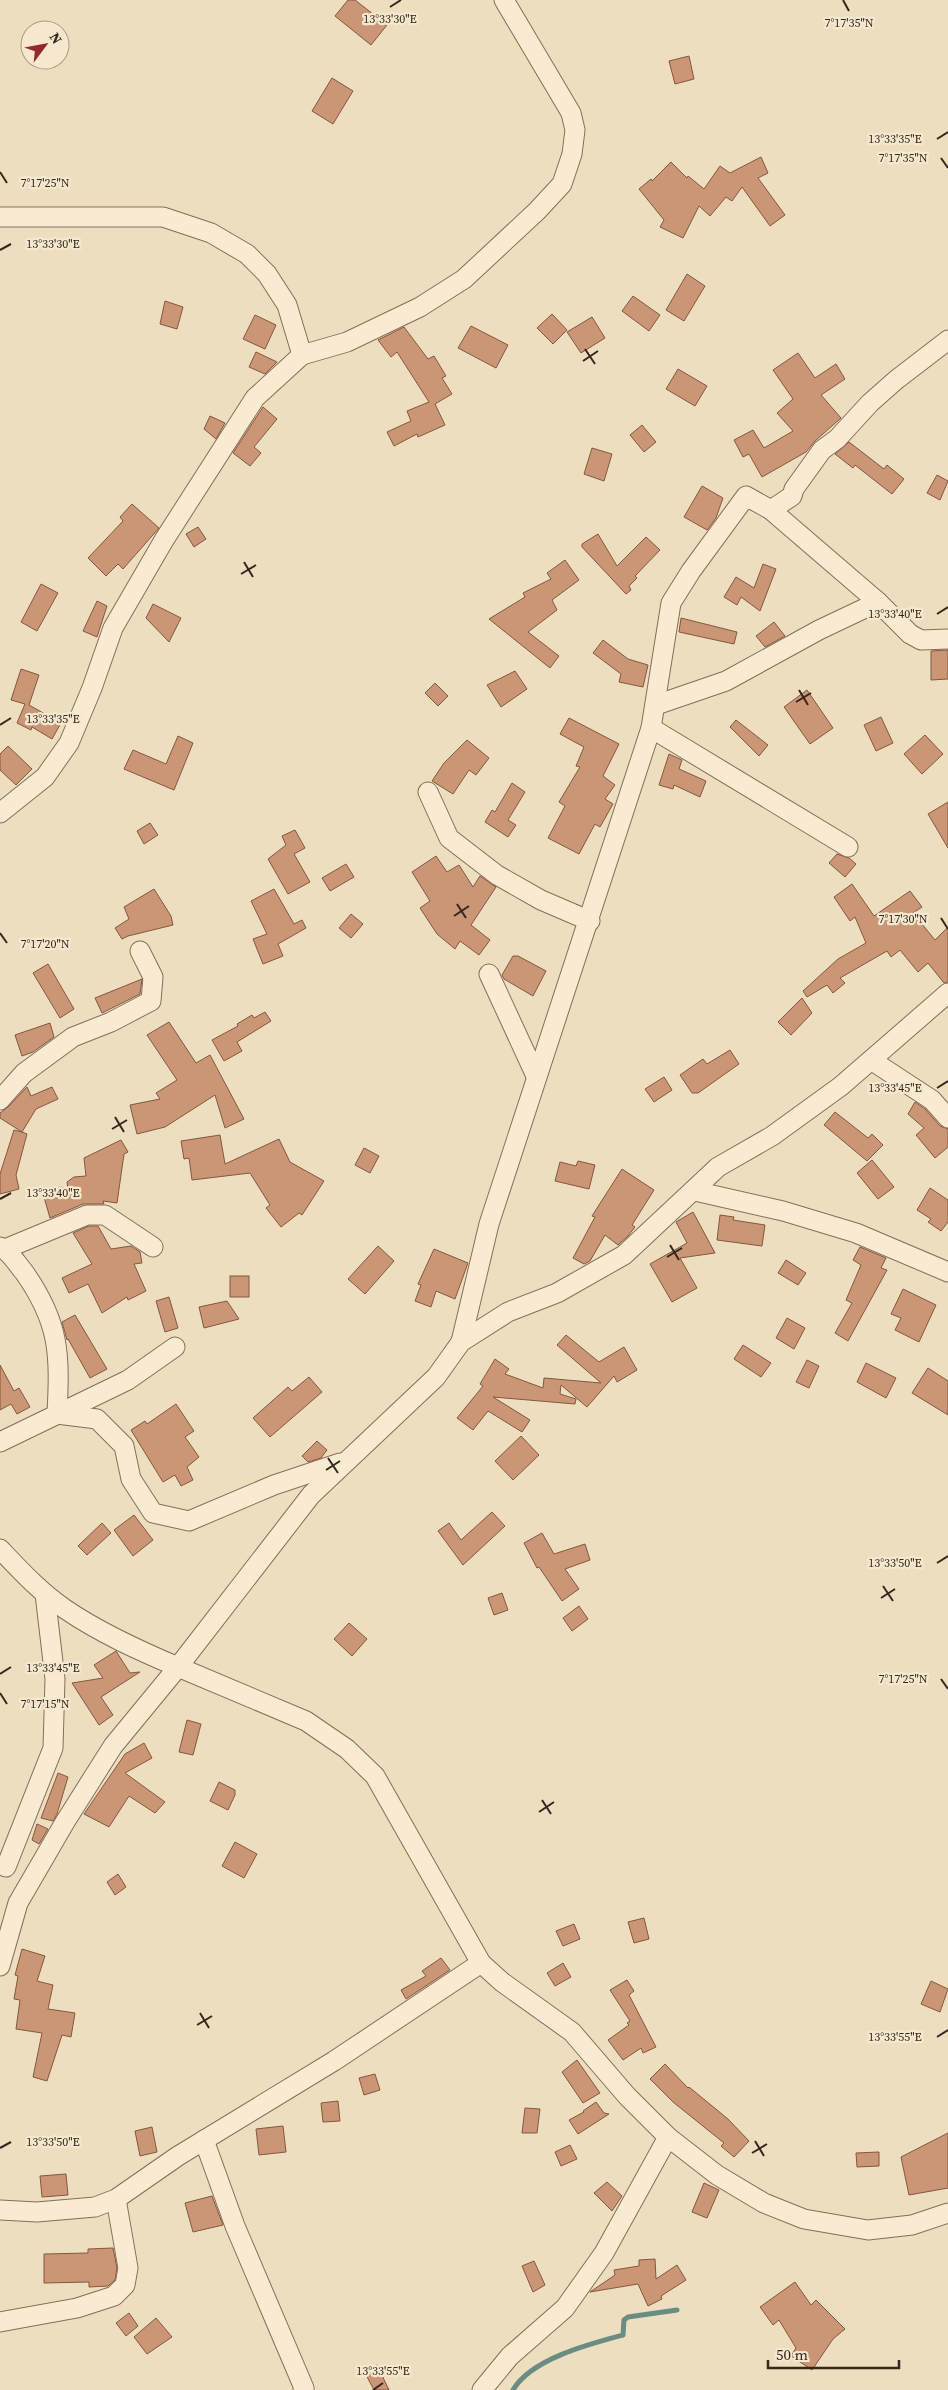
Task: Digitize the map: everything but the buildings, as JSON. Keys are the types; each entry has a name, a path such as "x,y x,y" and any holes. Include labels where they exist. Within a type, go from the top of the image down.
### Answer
{"street":[{"path":"0,813 45,777 69,743 92,688 113,628 164,540 254,398 302,355 347,342 420,307 464,280 537,212 562,184 572,154 576,130 571,113 504,0"},
{"path":"0,217 164,217 211,233 247,254 267,274 287,306 302,355"},
{"path":"771,510 792,496 794,489 822,450 837,439 870,403 896,380 948,340"},
{"path":"0,1966 18,1903 65,1822 113,1746 178,1667 311,1495 344,1462 436,1378 461,1342 489,1224 536,1076 590,921 617,827 651,728 671,603 691,571 746,496 771,510 878,602 910,634 921,640 948,639"},
{"path":"656,705 726,682 819,630 878,602"},
{"path":"651,728 848,847"},
{"path":"428,792 449,838 497,875 541,900 590,921"},
{"path":"0,1100 24,1073 73,1037 111,1022 151,1001 153,977 140,951"},
{"path":"489,974 536,1076"},
{"path":"461,1342 508,1312 557,1293 624,1255 695,1191 718,1167 745,1149 772,1136 841,1086 948,993"},
{"path":"871,1060 932,1100 948,1118"},
{"path":"695,1191 783,1210 856,1233 948,1272"},
{"path":"58,1414 60,1364 52,1323 40,1294 2,1248 87,1215 105,1214 153,1248"},
{"path":"0,1442 128,1380 175,1347"},
{"path":"58,1414 97,1419 124,1446 131,1479 153,1513 189,1521 274,1485 344,1462"},
{"path":"0,1549 45,1594 66,1610 132,1647 306,1721 347,1749 375,1776 481,1963 502,1982 572,2032 627,2096 668,2137 717,2175 764,2203 804,2219 868,2230 912,2225 948,2213"},
{"path":"32,1880 3,1865 53,1748 55,1679 45,1594"},
{"path":"0,2210 37,2212 95,2207 116,2199 204,2140 334,2061 481,1963"},
{"path":"482,2390 510,2356 565,2308 604,2253 668,2137"},
{"path":"204,2140 235,2226 304,2390"},
{"path":"0,2322 76,2308 114,2296 124,2285 128,2268 116,2199"}],"waterway":[{"path":"513,2390 522,2379 547,2361 578,2348 623,2335 624,2320 628,2317 677,2310"}]}
